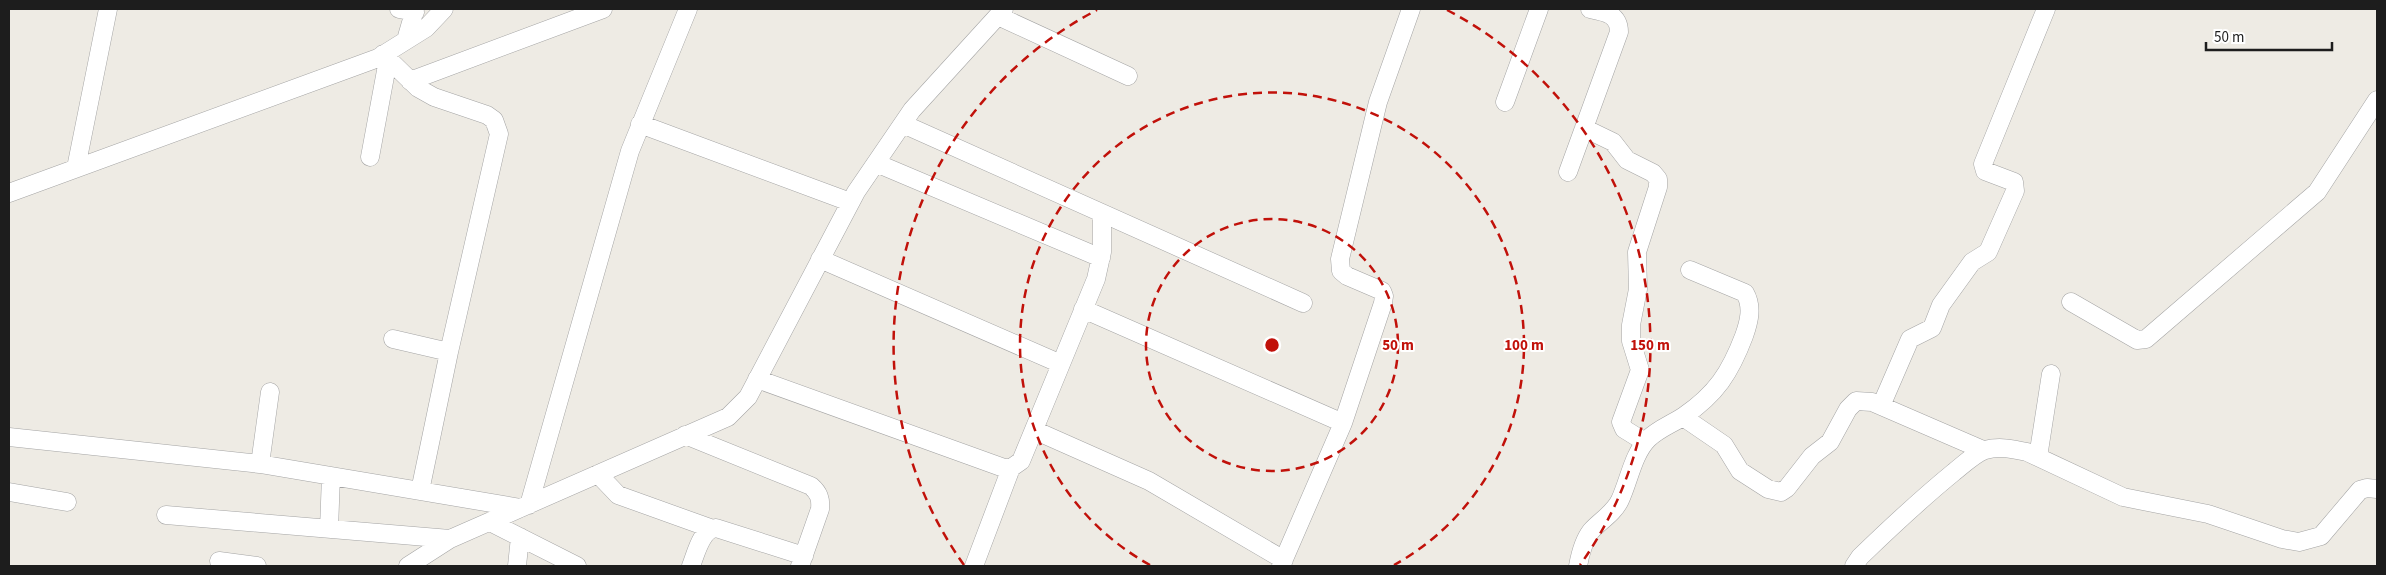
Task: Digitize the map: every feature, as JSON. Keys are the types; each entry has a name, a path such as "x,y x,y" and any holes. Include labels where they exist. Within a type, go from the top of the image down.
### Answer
{"street":[{"path":"76,168 108,9"},
{"path":"9,193 386,57 406,40 426,28 444,9"},
{"path":"410,81 602,9"},
{"path":"525,507 630,151 688,9"},
{"path":"1034,430 1149,482 1282,563 1343,423 1384,296 1382,291 1375,286 1347,276 1341,271 1340,259 1382,89 1411,9"},
{"path":"1505,102 1539,9"},
{"path":"1568,172 1619,32 1619,24 1614,17 1590,9"},
{"path":"1881,406 1910,339 1932,328 1941,305 1972,262 1988,252 2015,191 2014,182 1985,171 1983,164 2046,9"},
{"path":"406,40 410,10"},
{"path":"408,566 450,540 728,417 748,398 850,202 876,163 917,104 1001,12 1128,76"},
{"path":"386,57 410,81 434,97 488,115 494,120 499,134 449,352 420,491"},
{"path":"370,157 386,57"},
{"path":"2071,302 2137,340 2146,339 2317,192 2377,100"},
{"path":"640,124 850,202"},
{"path":"903,124 1303,303"},
{"path":"1584,128 1613,142 1627,160 1653,173 1658,179 1658,187 1637,252 1638,289 1631,326 1631,341 1640,370 1621,422 1624,429 1645,442"},
{"path":"876,163 1101,258"},
{"path":"974,566 1011,468 1021,461 1096,279 1101,258 1102,214"},
{"path":"820,259 1061,364"},
{"path":"1578,566 1580,554 1590,532 1619,502 1645,442 1658,431 1683,417 1710,395 1726,376 1748,324 1750,307 1745,292 1690,270"},
{"path":"1084,309 1343,423"},
{"path":"393,339 449,352"},
{"path":"2038,458 2051,374"},
{"path":"757,379 1004,468 1011,468"},
{"path":"260,464 270,392"},
{"path":"1683,417 1724,445 1740,471 1768,489 1781,492 1787,488 1812,456 1830,442 1848,410 1856,401 1864,401 1881,406 1984,450 2013,448 2123,497 2208,514 2282,540 2298,542 2321,536 2360,490 2367,488 2377,489"},
{"path":"598,474 618,495 710,528 716,528 802,561 820,509 821,501 818,492 811,486 685,435"},
{"path":"9,437 260,464 525,507"},
{"path":"1854,566 1860,557 1914,506 1984,450"},
{"path":"329,529 331,476"},
{"path":"9,492 67,502"},
{"path":"166,515 450,540"},
{"path":"490,522 577,566"},
{"path":"691,566 705,532 710,528"},
{"path":"517,566 520,537"},
{"path":"218,561 257,566"}]}
